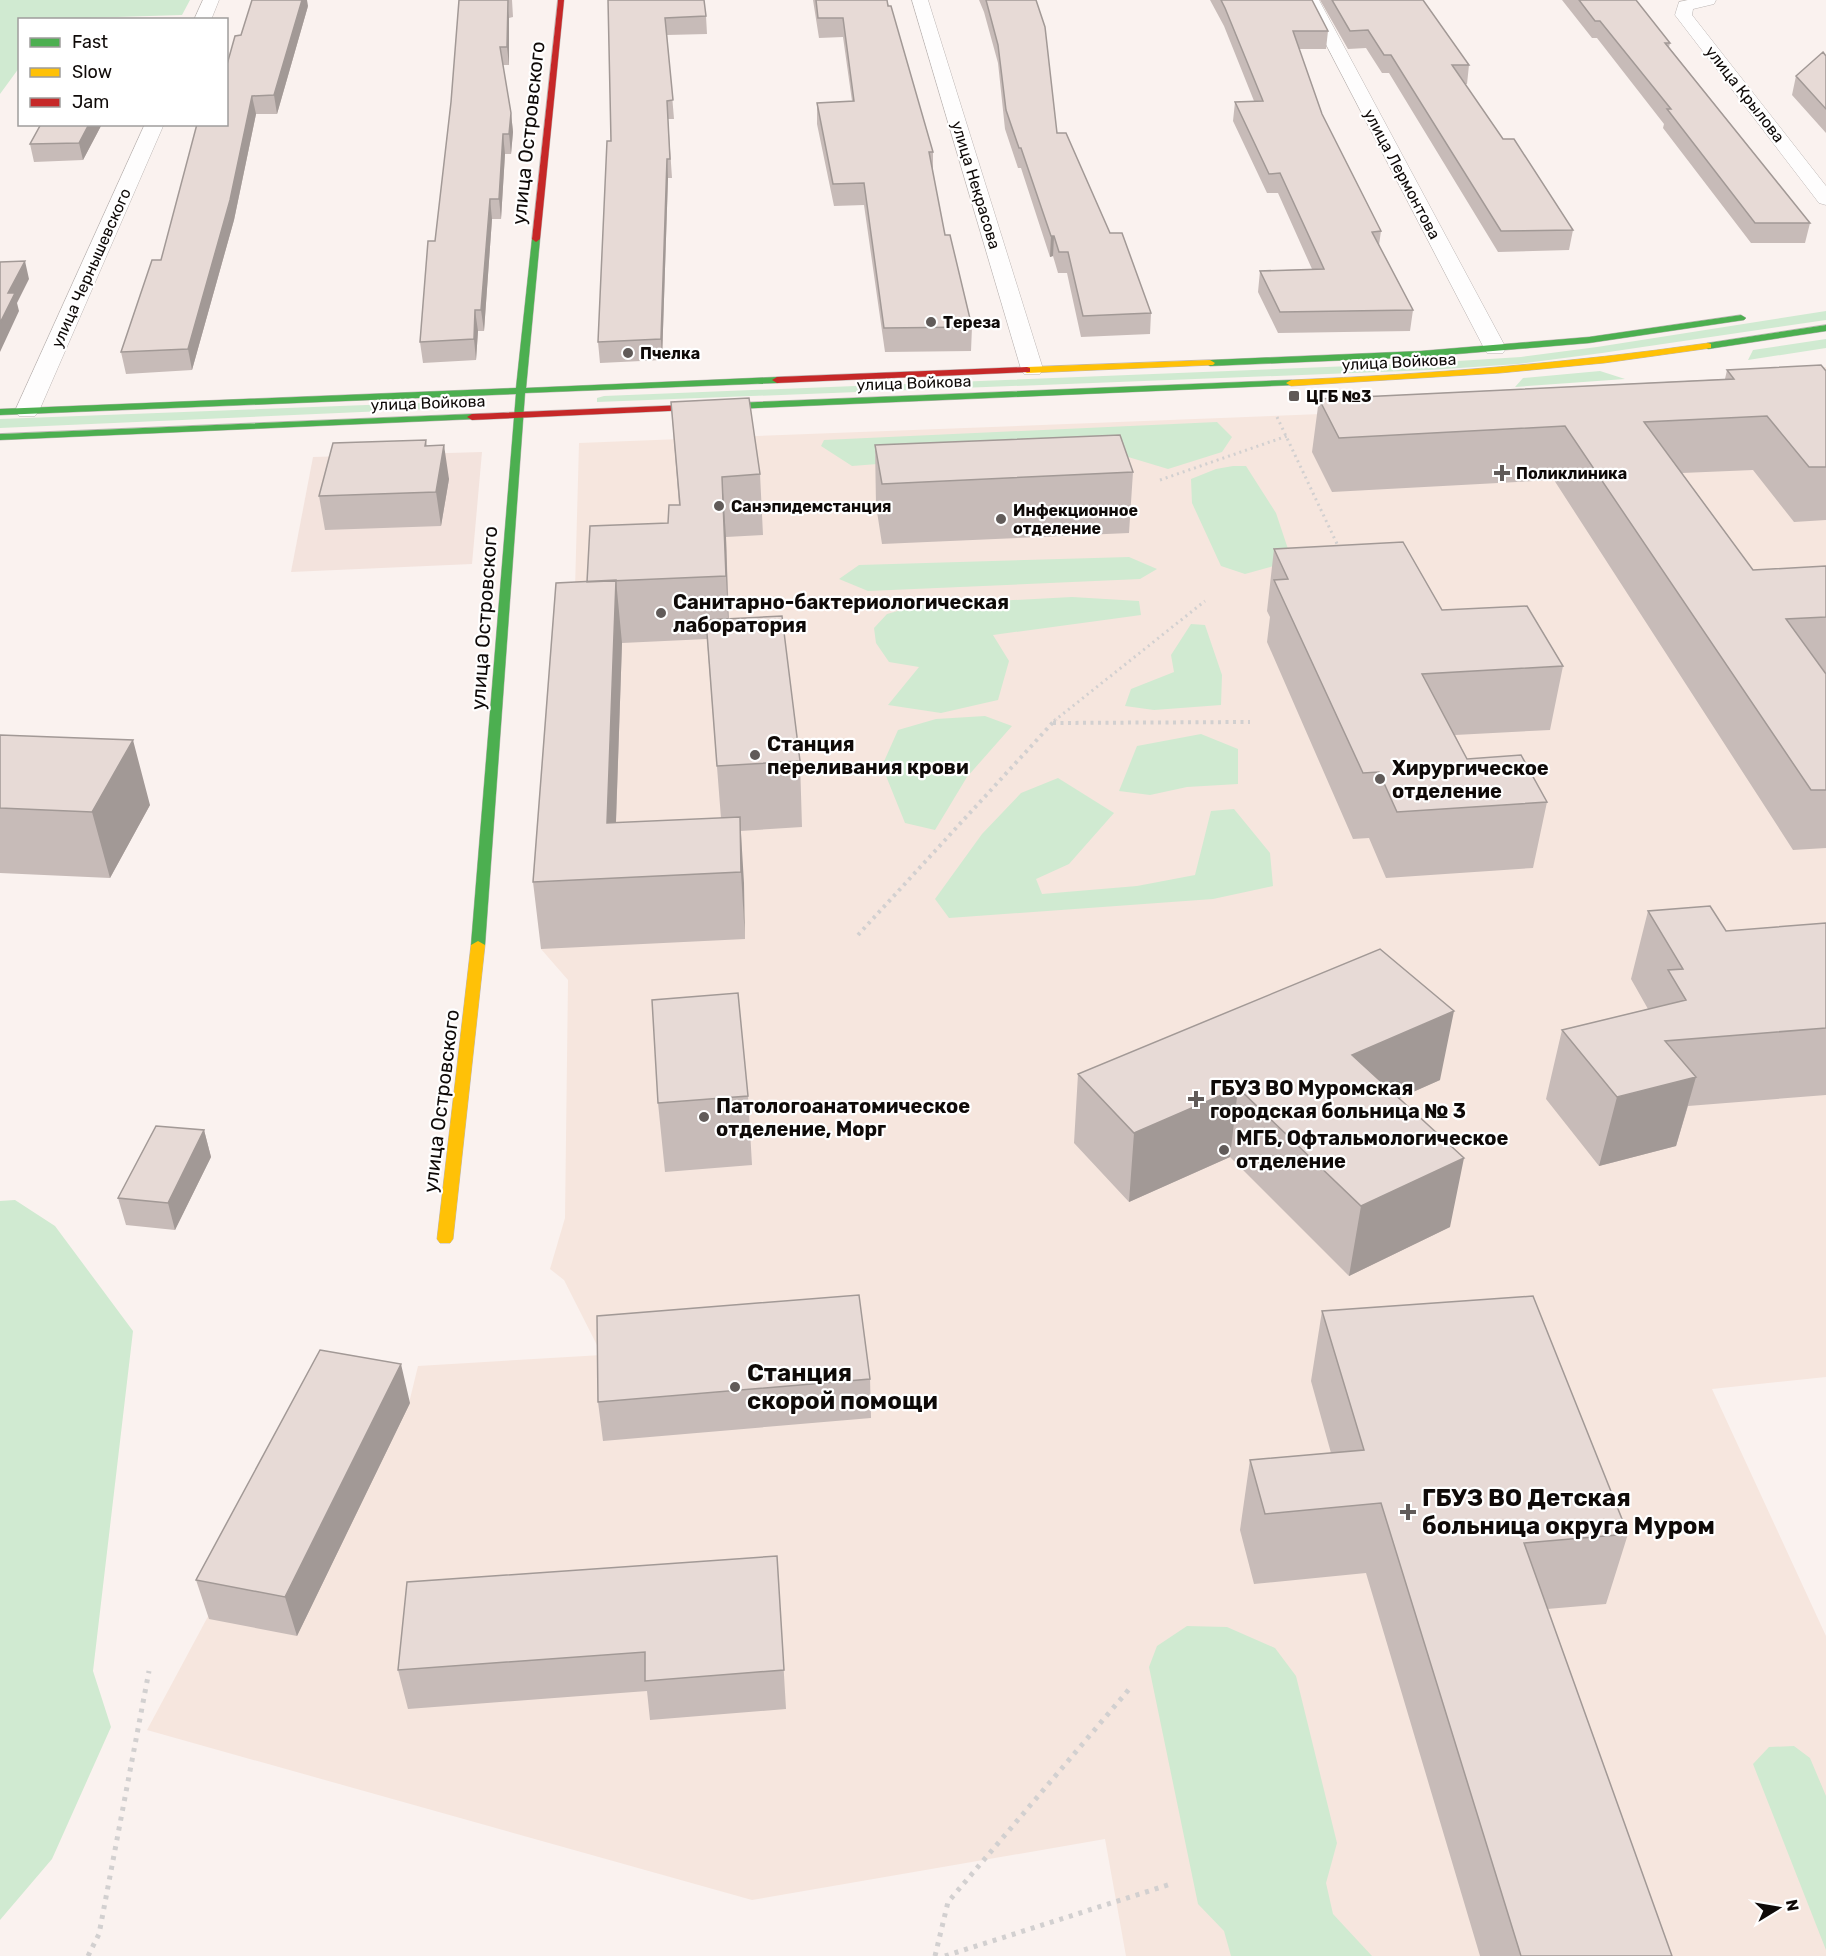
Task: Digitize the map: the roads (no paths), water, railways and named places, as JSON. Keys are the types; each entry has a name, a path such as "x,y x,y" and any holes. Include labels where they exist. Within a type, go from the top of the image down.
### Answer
{"main road":[{"name":"улица Островского","path":"445,1239 480,932 518,416 561,0"},
{"name":"улица Войкова","path":"0,412 1409,354 1589,340 1754,316"},
{"name":"улица Войкова","path":"0,437 1491,374 1608,361 1826,328"}],"street":[{"path":"203,18 210,0"},
{"name":"улица Некрасова","path":"921,0 1032,369"},
{"name":"улица Лермонтова","path":"1311,0 1495,348"},
{"name":"улица Крылова","path":"1708,0 1686,6 1683,15 1826,199"},
{"name":"улица Чернышевского","path":"27,411 154,126"}],"place":[{"name":"Тереза","path":"931,322"},
{"name":"Пчелка","path":"628,353"},
{"name":"ЦГБ №3","path":"1294,396"},
{"name":"Поликлиника","path":"1502,473"},
{"name":"Cанэпидемстанция","path":"719,506"},
{"name":"Инфекционное отделение","path":"1001,519"},
{"name":"Санитарно-бактериологическая лаборатория","path":"661,613"},
{"name":"Станция переливания крови","path":"755,755"},
{"name":"Хирургическое отделение","path":"1380,779"},
{"name":"ГБУЗ ВО Муромская городская больница № 3","path":"1196,1099"},
{"name":"Патологоанатомическое отделение, Морг","path":"704,1117"},
{"name":"МГБ, Офтальмологическое отделение","path":"1224,1150"},
{"name":"Станция скорой помощи","path":"735,1387"},
{"name":"ГБУЗ ВО Детская больница округа Муром","path":"1408,1512"}]}
